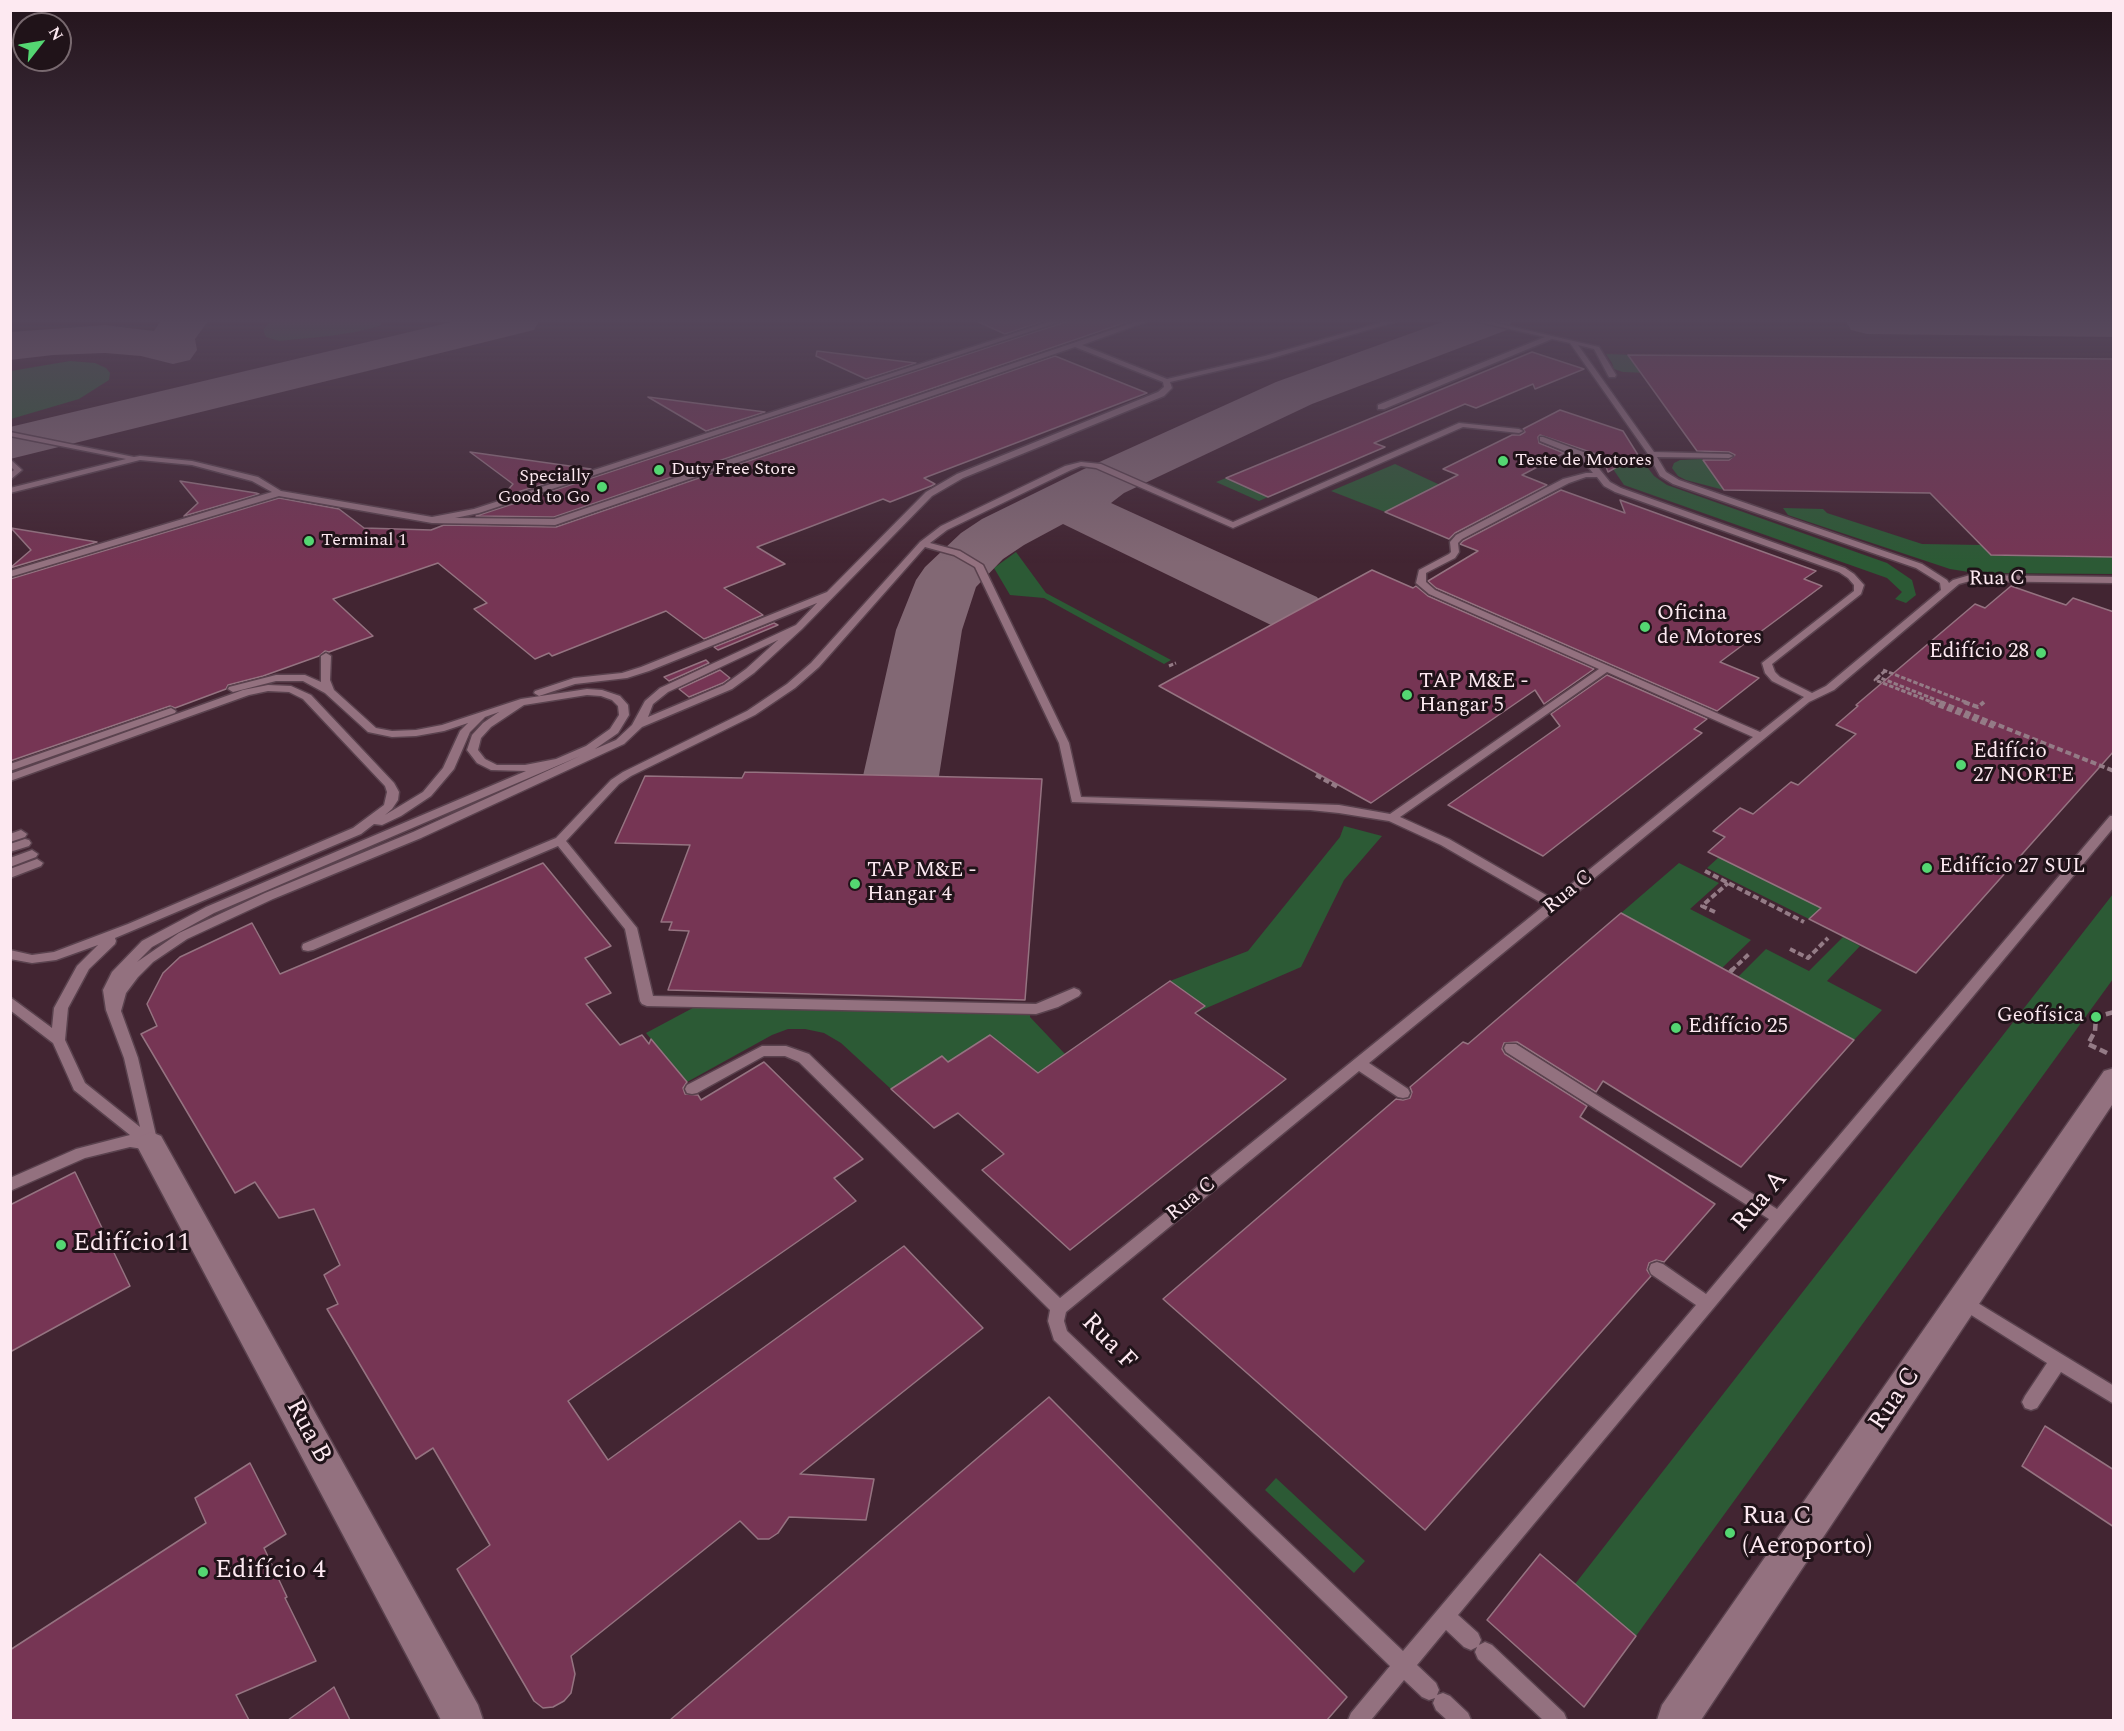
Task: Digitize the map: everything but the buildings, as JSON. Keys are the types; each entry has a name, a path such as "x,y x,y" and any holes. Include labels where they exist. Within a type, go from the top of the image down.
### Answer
{"street":[{"name":"Rua C","path":"1677,1720 1963,1301 2113,1075"},
{"name":"Rua B","path":"151,1144 463,1720"}],"lane":[{"path":"432,520 476,511 814,401"},
{"path":"10,434 140,458 192,463 255,479 279,494 432,520 555,522 912,401"},
{"path":"151,1144 131,1058 114,1011 110,990 117,975 147,944 210,910 590,748 614,731 639,724 728,687 750,671 799,627 929,494 960,476 1144,401"},
{"path":"1380,407 1395,401"},
{"path":"1614,401 1652,454 1663,474 1676,482 1942,574 1970,578"},
{"path":"308,947 560,841 615,782 742,717 791,686 815,665 923,544 944,528 1068,468 1081,464 1098,466 1233,525 1462,425 1519,431"},
{"path":"1542,439 1583,455 1611,487 1842,570 1856,581 1859,585 1858,592 1767,663 1770,674 1776,679 1810,696"},
{"path":"1652,454 1730,456"},
{"path":"10,491 140,458"},
{"path":"10,460 18,470 10,478"},
{"path":"1600,475 1586,475 1566,481 1459,537 1454,542 1455,552 1452,556 1422,572 1421,582 1432,592 1761,736"},
{"path":"10,574 279,494"},
{"path":"923,544 957,553 980,566 1064,743 1076,800 1310,807 1347,810 1392,818 1430,834 1555,905"},
{"path":"1919,566 1944,582 1946,590"},
{"name":"Rua C","path":"1059,1308 1810,696 1830,688 1863,662 1956,582 1970,578 2114,580"},
{"path":"560,761 525,768 495,768 481,761 472,750 476,737 487,725 521,702 548,689 574,681 623,676 645,669 830,594"},
{"path":"114,1011 120,992 133,974 148,959 183,936 269,896 417,835 585,760 620,742 639,724 648,703 664,690 799,627"},
{"path":"326,656 325,680 329,691"},
{"path":"1392,818 1606,668"},
{"path":"10,768 249,683 276,678 305,678 329,691 372,730 392,734 444,728 499,707 567,693 602,693 616,698 623,705 624,715 614,731"},
{"path":"10,778 247,692 268,688 291,688 307,698 390,785 392,800 388,807 357,831"},
{"path":"10,954 32,959 56,956 132,927 397,814 427,794 448,769 465,731 477,720 499,707"},
{"name":"Rua A","path":"1358,1720 2114,819"},
{"path":"10,848 19,838"},
{"path":"560,841 631,928 647,1001 1036,1009 1053,1004 1074,993"},
{"path":"10,863 35,859 10,874"},
{"path":"58,1040 61,1008 84,966 103,945 132,927"},
{"path":"10,1002 58,1040 79,1086 151,1144"},
{"path":"1511,1048 1779,1218"},
{"name":"Rua F","path":"692,1089 762,1051 786,1051 804,1058 1059,1308 1056,1321 1060,1335 1461,1720"},
{"path":"1359,1064 1403,1093"},
{"path":"10,1185 81,1153 130,1141 151,1144"},
{"path":"1657,1269 1707,1304"},
{"path":"1963,1301 2114,1396"},
{"path":"2031,1402 2058,1361"},
{"path":"1445,1616 1557,1720"}],"path":[{"path":"1863,662 1978,707 1983,702"},
{"path":"1169,666 1176,663"},
{"path":"1885,671 1875,680 1994,728"},
{"path":"1878,677 2114,771"},
{"path":"1915,701 1917,699 1952,713 1953,711"},
{"path":"1705,871 1804,922"},
{"path":"1715,912 1702,906 1728,883"},
{"path":"1790,949 1808,958 1828,938"},
{"path":"1730,972 1750,953"},
{"path":"2113,1075 2088,1044 2095,1031 2096,1017 2114,1012"}],"green space":[{"path":"11,401 73,401 11,419"},
{"path":"1638,455 1654,476 1667,485 1887,563 1912,580 1916,595 1906,603 1895,599 1902,592 1887,578 1624,485 1613,469"},
{"path":"1702,459 1724,490 1686,480 1678,476 1672,468 1674,463 1680,460"},
{"path":"1395,464 1453,491 1385,512 1331,491"},
{"path":"1226,478 1268,497 1259,501 1216,482"},
{"path":"1783,508 1823,509 1827,513 1922,544 1981,545 1991,555 2113,557 2113,574 1975,573 1950,569 1788,515"},
{"path":"1016,552 1046,593 1171,660 1164,664 1044,598 1010,595 994,568"},
{"path":"1344,826 1382,836 1344,880 1301,967 1195,1013 1204,1007 1170,981 1248,951 1340,837"},
{"path":"1719,857 1821,908 1809,919 1707,868"},
{"path":"1679,863 1719,883 1690,909 1751,940 1722,968 1621,913"},
{"path":"2113,894 2113,979 1636,1636 1575,1584"},
{"path":"1843,937 1860,946 1827,981 1882,1010 1854,1040 1738,977 1766,949 1809,971"},
{"path":"704,1002 1030,1009 1030,1017 1065,1054 1038,1073 990,1035 948,1062 942,1057 891,1089 841,1043 824,1033 805,1029 788,1029 772,1035 687,1082 646,1033"},
{"path":"1276,1478 1365,1561 1354,1573 1265,1490"}],"taxiway":[{"path":"10,443 184,401"},
{"path":"1104,481 1277,401"},
{"path":"901,776 929,630 947,580 982,546 1003,532 1104,481"},
{"path":"1104,481 1081,498 1079,507 1085,513 1294,611"}],"place":[{"name":"Teste de Motores","path":"1503,461"},
{"name":"Duty Free Store","path":"659,470"},
{"name":"Specially Good to Go","path":"602,487"},
{"name":"Terminal 1","path":"309,541"},
{"name":"Oficina de Motores","path":"1645,627"},
{"name":"Edifício 28","path":"2041,653"},
{"name":"TAP M&E - Hangar 5","path":"1407,695"},
{"name":"Edifício 27 NORTE","path":"1961,765"},
{"name":"Edifício 27 SUL","path":"1927,868"},
{"name":"TAP M&E - Hangar 4","path":"855,884"},
{"name":"Geofísica","path":"2096,1017"},
{"name":"Edifício 25","path":"1676,1028"},
{"name":"Edifício11","path":"61,1245"},
{"name":"Rua C (Aeroporto)","path":"1730,1533"},
{"name":"Edifício 4","path":"203,1572"}]}
